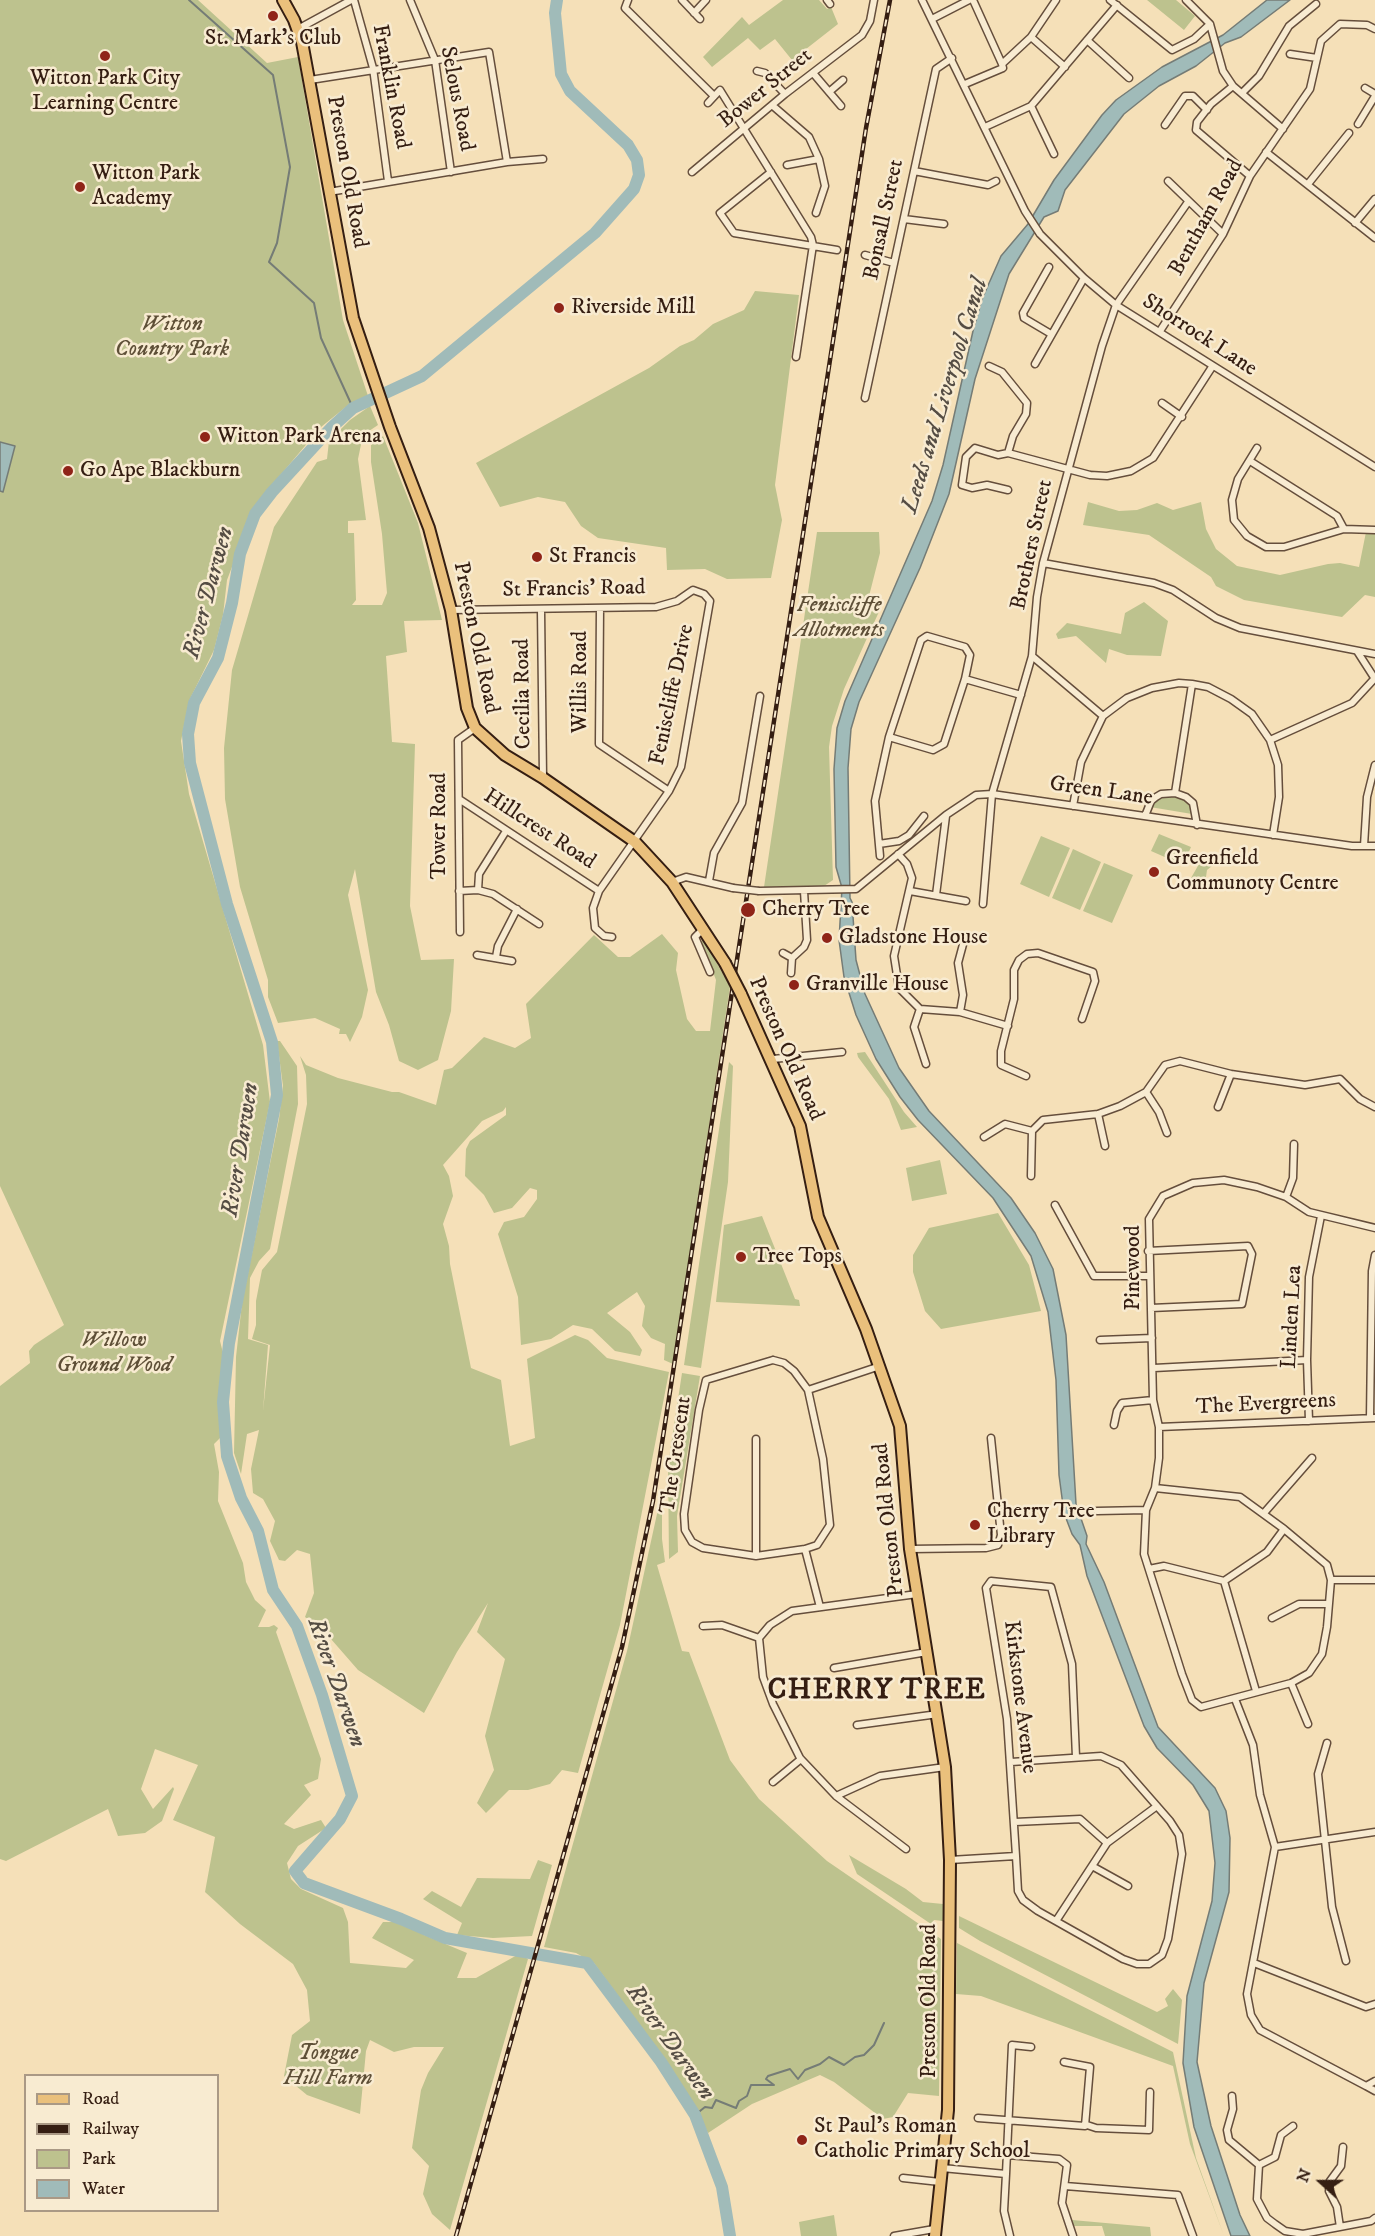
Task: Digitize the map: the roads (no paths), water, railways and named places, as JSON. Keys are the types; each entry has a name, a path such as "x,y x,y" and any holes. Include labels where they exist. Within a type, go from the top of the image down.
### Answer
{"main road":[{"name":"Preston Old Road","path":"283,0 298,29 310,80 353,318 384,410 429,528 451,610 467,708 475,728 505,755 543,778 635,842 672,882 704,928 741,994 800,1126 818,1217 880,1366 900,1426 910,1549 945,1767 950,1860 948,2110 934,2233"}],"street":[{"path":"298,29 353,0"},
{"name":"Franklin Road","path":"353,0 373,68 388,181"},
{"name":"Selous Road","path":"410,0 435,60 451,172"},
{"path":"628,0 625,8 713,95"},
{"path":"682,0 700,19"},
{"path":"694,12 706,0"},
{"name":"Bower Street","path":"692,172 745,130 785,94 862,35 870,21 874,0"},
{"path":"922,0 985,127 1031,106 1117,5"},
{"path":"932,19 971,0 1003,68 965,84"},
{"path":"1002,64 1031,37 1056,0"},
{"path":"1110,0 1172,50 1194,39 1210,24"},
{"path":"1186,0 1210,24 1224,71 1233,86 1243,92 1283,129"},
{"path":"1243,92 1259,76 1289,26 1316,4"},
{"name":"Bentham Road","path":"1160,331 1223,234 1250,176 1310,89 1321,41 1340,24 1368,25 1375,29"},
{"path":"1031,37 1065,67"},
{"path":"1087,40 1129,78"},
{"path":"310,80 373,68 489,52 507,162"},
{"path":"1290,54 1317,58"},
{"name":"Bonsall Street","path":"865,398 936,69 952,58"},
{"path":"757,71 765,73 785,94"},
{"path":"813,73 841,106"},
{"path":"829,92 843,80"},
{"path":"1233,86 1207,110 1197,122 1196,129 1250,176"},
{"path":"1358,124 1375,95 1365,88"},
{"path":"708,103 720,90 811,237 813,245 796,357"},
{"path":"1165,125 1185,96 1193,96 1207,110"},
{"path":"773,106 809,137 819,159 825,186 816,213"},
{"path":"1031,106 1054,154"},
{"name":"Shorrock Lane","path":"985,127 1025,211 1040,234 1084,278 1116,305 1375,467"},
{"path":"1308,184 1349,133"},
{"path":"1266,152 1375,238"},
{"path":"329,192 507,162 543,159"},
{"path":"787,165 819,159"},
{"path":"914,171 988,185 996,181"},
{"path":"771,172 720,213 734,233 837,250"},
{"path":"1168,181 1223,234"},
{"path":"1355,223 1375,199"},
{"name":"Brothers Street","path":"983,904 992,794 1032,656 1037,597 1043,563 1067,468 1116,305 1188,202"},
{"path":"904,219 944,224"},
{"path":"865,255 894,263"},
{"path":"1049,267 1023,314 1024,318 1051,334"},
{"path":"1035,364 1084,278"},
{"path":"990,366 1002,372 1027,403 1026,414 1012,436 1008,453"},
{"path":"1008,490 987,485 972,488 962,485 966,457 975,448 998,455 1008,453 1107,476 1131,471 1153,458 1182,417 1212,367"},
{"path":"1162,403 1182,417"},
{"path":"1257,448 1238,479 1232,500 1234,520 1247,536 1266,547 1284,547 1344,529 1375,530"},
{"path":"1250,461 1337,516 1344,529"},
{"path":"1043,563 1154,583 1173,590 1216,618 1240,628 1375,654"},
{"name":"St Francis' Road","path":"451,610 656,607 677,601 693,590"},
{"name":"Feniscliffe Drive","path":"599,891 669,791 681,767 710,601 704,594 693,590"},
{"name":"Willis Road","path":"600,608 599,744 669,791"},
{"name":"Cecilia Road","path":"541,610 543,778"},
{"path":"880,856 875,801 889,737 921,640 927,636 965,647 970,655 965,679 944,744 933,750 889,737"},
{"path":"1270,740 1352,703 1375,679 1357,651"},
{"path":"1032,656 1103,716"},
{"path":"965,679 1021,695"},
{"path":"1073,806 1081,762 1103,716 1128,698 1152,688 1179,683 1192,684 1208,687 1252,714 1270,740 1278,765 1279,797 1273,835"},
{"path":"1175,793 1192,684"},
{"path":"709,881 714,853 742,803 760,696"},
{"name":"Tower Road","path":"460,932 458,740 475,728"},
{"path":"1364,846 1367,797 1375,765"},
{"path":"1145,816 1151,801 1156,797 1161,794 1175,793 1186,796 1193,803 1196,809 1197,825"},
{"name":"Green Lane","path":"804,891 853,890 946,815 976,795 992,794 1197,825 1375,846"},
{"path":"1367,797 1375,799"},
{"name":"Hillcrest Road","path":"459,799 599,891"},
{"path":"936,895 946,815"},
{"path":"879,844 899,841 909,835 924,816"},
{"path":"478,890 479,874 506,831"},
{"path":"898,854 910,871 910,891 896,945 894,966 899,988 920,1009 960,1012 1008,1026"},
{"path":"672,882 686,876 733,888 759,891 804,891 807,940 804,947 792,958 791,973"},
{"path":"459,891 478,890 493,894 539,924"},
{"path":"599,891 593,908 594,926 604,936 612,937"},
{"path":"910,891 966,901"},
{"path":"496,957 498,946 517,909"},
{"path":"704,928 695,937 710,972"},
{"path":"960,1012 963,995 958,963 965,937"},
{"path":"783,953 792,958"},
{"path":"1026,1076 1000,1065 1014,999 1015,967 1023,956 1033,953 1064,960 1093,972 1095,981 1082,1019"},
{"path":"477,955 512,961"},
{"path":"920,1009 914,1028 926,1064"},
{"path":"772,1059 842,1052"},
{"path":"1031,1176 1032,1131 1043,1120 1098,1114 1146,1092 1165,1065 1180,1062 1200,1064 1231,1074 1305,1085 1340,1079 1360,1099 1375,1107"},
{"path":"1218,1107 1231,1074"},
{"path":"1146,1092 1159,1112 1167,1133"},
{"path":"1098,1114 1105,1146"},
{"path":"984,1137 1005,1124 1032,1131"},
{"path":"1286,1197 1293,1178 1294,1144"},
{"name":"Pinewood","path":"1235,1699 1201,1707 1192,1700 1144,1554 1146,1510 1155,1488 1160,1427 1153,1400 1149,1219 1163,1196 1193,1183 1224,1180 1257,1187 1286,1197 1309,1212 1321,1216 1375,1228"},
{"path":"1055,1205 1094,1276 1149,1276"},
{"name":"Linden Lea","path":"1309,1421 1307,1360 1309,1278 1321,1216"},
{"path":"1148,1251 1248,1246 1252,1254 1242,1304 1151,1308"},
{"path":"1372,1418 1372,1271 1375,1255"},
{"path":"1100,1340 1152,1338"},
{"name":"The Crescent","path":"773,1360 783,1363 794,1371 808,1390 823,1459 830,1525 817,1545 756,1556 704,1548 692,1542 685,1530 684,1514 699,1410 706,1380 773,1360"},
{"path":"1154,1368 1307,1360"},
{"path":"808,1390 880,1366"},
{"path":"1114,1425 1117,1411 1122,1403 1153,1400"},
{"name":"The Evergreens","path":"1160,1427 1372,1418"},
{"path":"756,1438 756,1556"},
{"path":"910,1549 986,1548 998,1545 1001,1535 991,1438"},
{"path":"1264,1513 1312,1458"},
{"path":"1155,1488 1240,1497 1264,1513 1327,1564 1331,1580 1322,1654 1309,1673 1291,1683 1256,1690 1235,1699 1253,1745 1260,1795 1275,1847 1247,1994 1251,2015 1260,2030 1375,2091"},
{"path":"1097,1511 1146,1510"},
{"path":"1149,1569 1164,1566 1224,1581 1267,1552 1284,1529"},
{"path":"805,1548 820,1607"},
{"path":"1331,1580 1375,1580"},
{"name":"Kirkstone Avenue","path":"1076,1757 1072,1664 1051,1587 991,1581 986,1588 1011,1762 1018,1891 1023,1900 1123,1959 1137,1964 1149,1964 1162,1955 1168,1939 1182,1854 1179,1835 1157,1806"},
{"path":"1224,1581 1256,1690"},
{"path":"906,1849 836,1796 801,1760 773,1704 763,1677 759,1638 770,1625 792,1611 917,1594"},
{"path":"1272,1618 1299,1604 1329,1604"},
{"path":"703,1626 722,1625 759,1638"},
{"path":"834,1668 927,1652"},
{"path":"1291,1683 1308,1724"},
{"path":"857,1725 938,1714"},
{"path":"1327,1743 1318,1774 1332,1907 1346,1961"},
{"path":"1011,1762 1101,1756 1121,1765 1157,1806 1107,1843 1056,1921"},
{"path":"773,1782 801,1760"},
{"path":"836,1796 879,1776 945,1767"},
{"path":"1015,1822 1080,1819 1107,1843"},
{"path":"1275,1847 1375,1832"},
{"path":"950,1860 1016,1856"},
{"path":"1092,1866 1128,1886"},
{"path":"1254,1963 1366,2007 1375,2004"},
{"path":"1010,2236 1004,2211 1012,2045 1031,2047"},
{"path":"1065,2062 1090,2067 1087,2125"},
{"path":"1366,2086 1375,2081"},
{"path":"978,2118 1149,2130 1150,2092"},
{"path":"1232,2096 1233,2109 1227,2130 1229,2140 1259,2165"},
{"path":"1259,2165 1275,2157 1281,2135 1293,2126"},
{"path":"1340,2227 1337,2207 1329,2191 1330,2181 1341,2166 1343,2147"},
{"path":"1007,2155 1059,2158 1067,2165 1062,2203 1073,2236"},
{"path":"1259,2165 1257,2199 1267,2218 1285,2231 1303,2234 1375,2218"},
{"path":"942,2168 1006,2174"},
{"path":"903,2178 940,2182"},
{"path":"1065,2186 1178,2195 1193,2236"},
{"path":"894,2236 934,2233"}],"water":[{"path":"1267,0 1290,0 1241,37 1225,43 1196,66 1159,86 1124,114 1065,190 1058,211 1044,217 1009,274 975,379 949,494 920,568 859,702 851,729 848,768 850,898 856,960 865,994 899,1068 929,1111 1011,1198 1035,1233 1053,1269 1066,1335 1076,1504 1087,1536 1086,1544 1104,1582 1158,1727 1215,1788 1226,1811 1230,1838 1229,1892 1204,1983 1197,2062 1211,2126 1240,2215 1250,2236 1231,2236 1194,2127 1183,2063 1187,1996 1212,1901 1215,1863 1209,1811 1193,1785 1157,1748 1144,1726 1087,1576 1080,1545 1072,1534 1064,1513 1059,1475 1056,1380 1048,1312 1031,1256 993,1198 918,1120 900,1097 876,1059 856,1015 844,977 839,940 842,888 836,867 834,769 837,728 845,701 932,501 943,465 982,299 1001,256 1028,224 1054,180 1102,115 1116,100 1162,67 1223,35"},
{"path":"0,442 15,446 3,492 0,491"}],"waterway":[{"path":"189,0 273,75 290,167 277,243 269,262 314,303 321,338 353,408"},
{"name":"River Darwen","path":"557,0 555,13 561,74 570,91 628,145 637,160 639,175 634,189 595,233 422,376 353,408 331,428 272,492 255,514 240,554 232,603 218,658 194,703 188,734 190,763 227,904 272,1042 277,1095 229,1343 223,1402 227,1456 241,1498 258,1531 273,1590 297,1626 322,1695 352,1796 340,1819 295,1871 304,1883 445,1938 587,1963 661,2062 695,2115 722,2187 730,2236"},
{"path":"695,2115 705,2107 712,2108 716,2100 736,2108 739,2101 747,2096 751,2085 774,2085 766,2079 768,2076 790,2069 798,2079 805,2070 820,2064 829,2057 844,2065 855,2057 864,2055 874,2045 884,2023"}],"railway":[{"path":"456,2236 622,1647 653,1501 866,128 890,0"}],"place":[{"name":"St. Mark's Club","path":"273,16"},
{"name":"Witton Park City Learning Centre","path":"105,56"},
{"name":"Witton Park Academy","path":"80,187"},
{"name":"Riverside Mill","path":"559,308"},
{"name":"Witton Park Arena","path":"205,437"},
{"name":"Go Ape Blackburn","path":"68,471"},
{"name":"St Francis","path":"537,557"},
{"name":"Greenfield Communoty Centre","path":"1154,872"},
{"name":"Cherry Tree","path":"748,910"},
{"name":"Gladstone House","path":"827,938"},
{"name":"Granville House","path":"794,985"},
{"name":"Tree Tops","path":"741,1257"},
{"name":"Cherry Tree Library","path":"975,1525"},
{"name":"St Paul's Roman Catholic Primary School","path":"802,2140"}],"district":[{"name":"CHERRY TREE","path":"877,1692"}],"park label":[{"name":"Witton Country Park","path":"172,338"},
{"name":"Feniscliffe Allotments","path":"839,618"},
{"name":"Willow Ground Wood","path":"114,1354"},
{"name":"Tongue Hill Farm","path":"328,2066"}],"water label":[{"name":"Leeds and Liverpool Canal","path":"946,396"}]}
